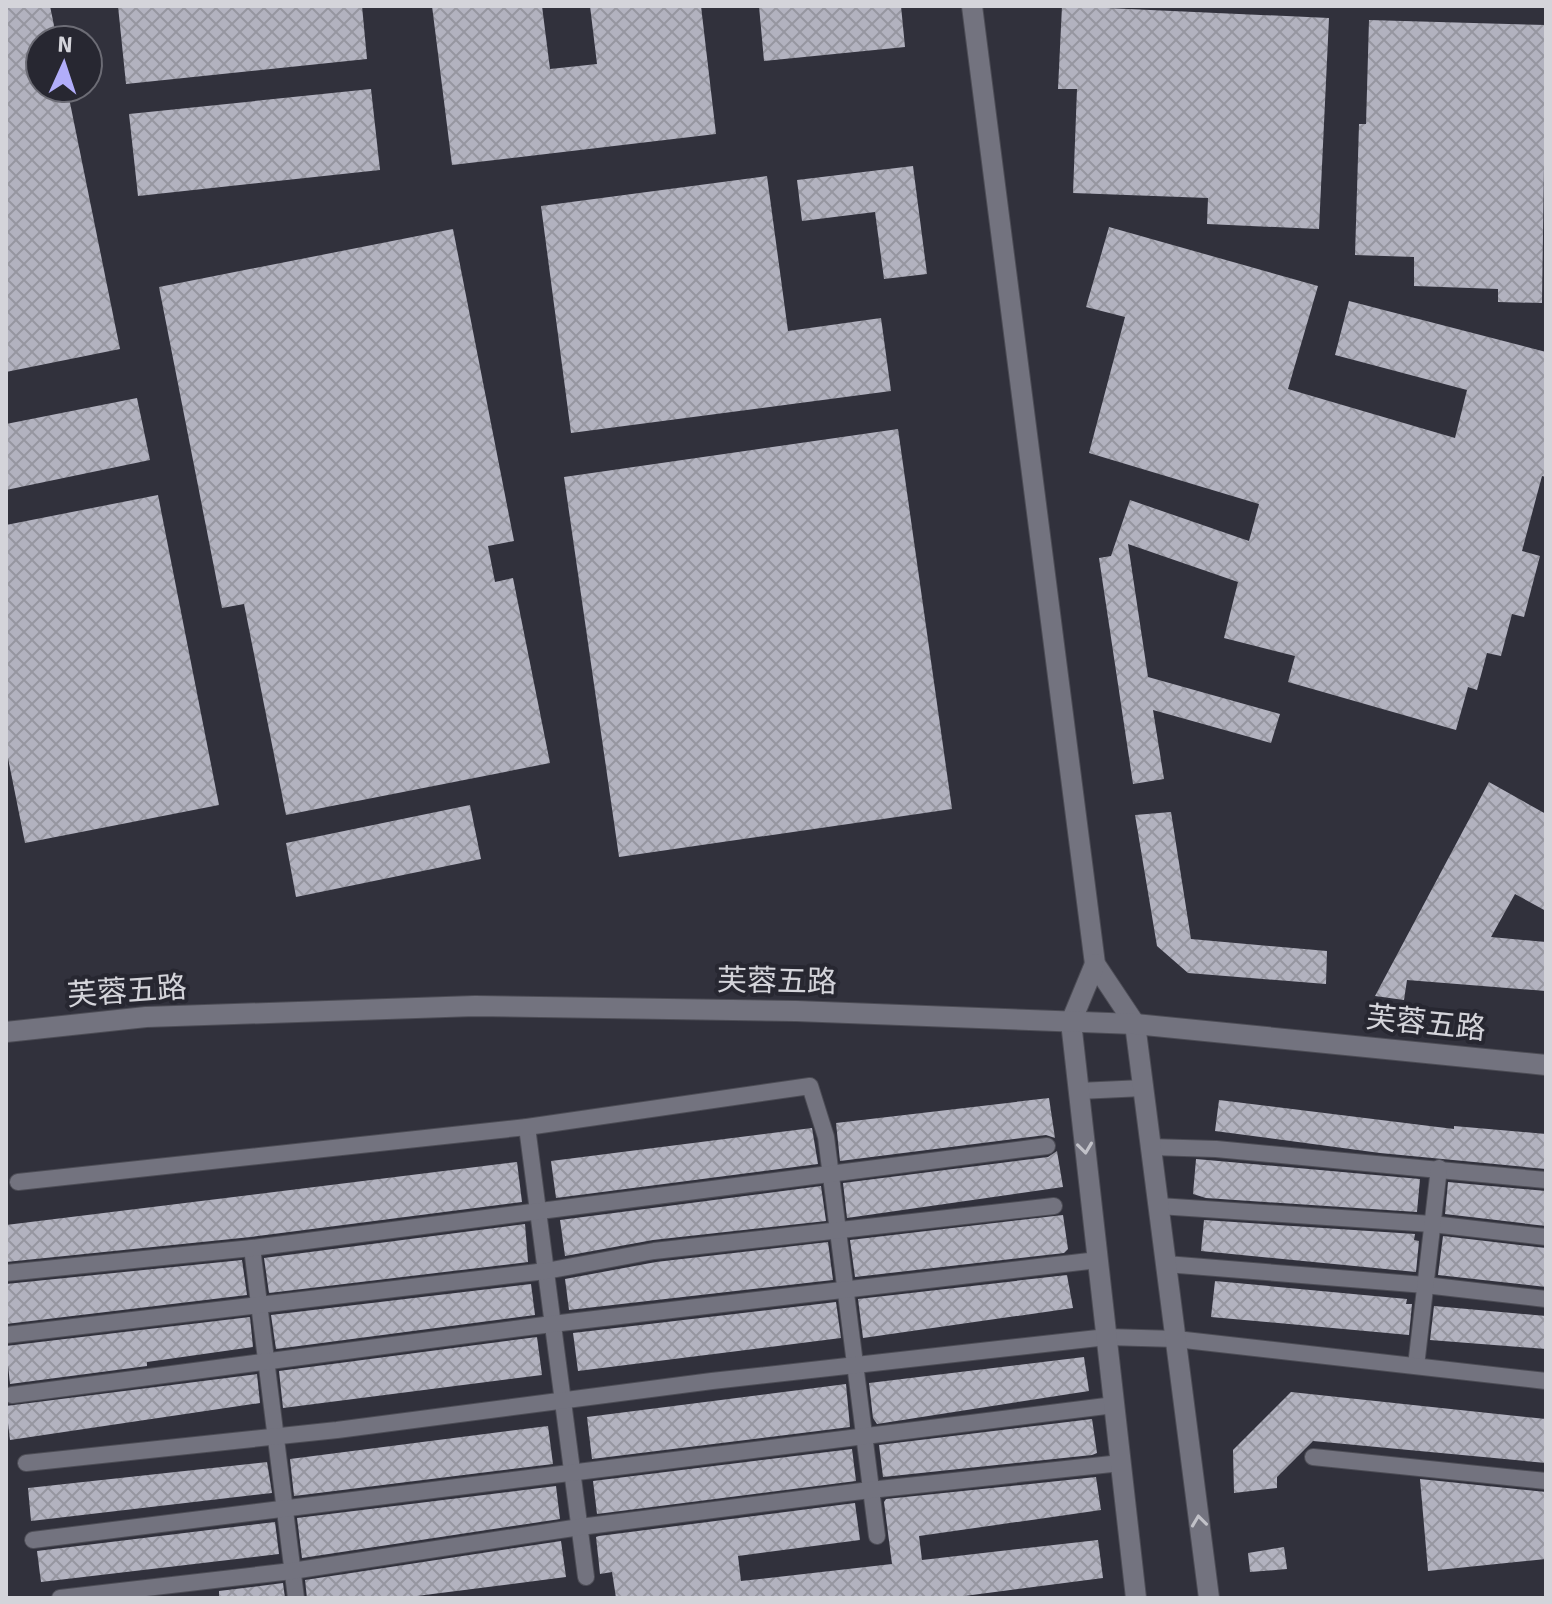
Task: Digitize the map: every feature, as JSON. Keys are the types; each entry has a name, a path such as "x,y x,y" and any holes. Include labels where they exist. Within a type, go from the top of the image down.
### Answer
{"street":[{"path":"972,6 1095,964 1135,1024 1208,1598"},
{"path":"1095,964 1071,1022 1136,1598"},
{"name":"芙蓉五路","path":"6,1032 146,1017 475,1006 796,1011 1135,1024 1546,1065"},
{"path":"18,1182 527,1127 810,1086 826,1137 877,1536"},
{"path":"1079,1091 1143,1088"},
{"path":"527,1127 586,1577"},
{"path":"6,1273 252,1248 1047,1146"},
{"path":"1151,1147 1216,1149 1546,1180"},
{"path":"1416,1366 1439,1168"},
{"path":"6,1335 546,1271 654,1251 1054,1206"},
{"path":"1159,1206 1432,1224 1546,1237"},
{"path":"252,1248 296,1598"},
{"path":"12,1395 552,1324 1098,1260"},
{"path":"1166,1264 1425,1285 1546,1299"},
{"path":"26,1463 276,1437 562,1400 1107,1337 1176,1339 1546,1381"},
{"path":"33,1540 1114,1405"},
{"path":"1313,1457 1546,1481"},
{"path":"60,1598 292,1571 580,1527 870,1490 1121,1463"}],"building":[{"path":"6,6 50,6 54,24 24,24 24,104 70,104 120,349 6,372"},
{"path":"118,6 362,6 367,59 126,84"},
{"path":"432,6 542,6 550,69 597,64 590,6 701,6 716,134 452,165"},
{"path":"759,6 901,6 905,47 764,61"},
{"path":"1062,6 1329,18 1319,229 1207,224 1208,198 1073,193 1077,89 1058,89"},
{"path":"1369,20 1546,25 1542,303 1498,302 1498,289 1414,286 1414,257 1355,255 1359,124 1366,124"},
{"path":"371,89 380,170 138,196 129,114"},
{"path":"913,166 927,274 884,279 875,212 802,221 797,180"},
{"path":"767,176 788,331 881,318 891,391 571,433 541,206"},
{"path":"1109,227 1318,286 1288,389 1455,438 1467,390 1335,355 1349,301 1546,352 1546,477 1542,476 1522,551 1540,556 1524,617 1512,614 1501,656 1487,653 1477,690 1468,687 1456,730 1288,682 1295,656 1224,638 1238,582 1128,544 1148,677 1280,714 1271,743 1153,710 1164,779 1133,784 1099,558 1111,556 1130,500 1249,541 1259,504 1089,453 1125,317 1086,307"},
{"path":"453,229 514,541 488,546 495,582 513,578 550,763 286,815 244,604 222,608 159,287"},
{"path":"137,398 150,460 6,490 6,424"},
{"path":"898,429 952,809 619,857 564,477"},
{"path":"158,495 219,805 25,843 6,748 6,525"},
{"path":"1489,782 1546,814 1546,911 1515,894 1491,937 1546,942 1546,991 1407,980 1404,1000 1375,996"},
{"path":"470,805 481,859 296,897 286,843"},
{"path":"1171,812 1191,939 1327,951 1326,984 1188,973 1157,946 1135,815"},
{"path":"1049,1098 1055,1138 1046,1135 840,1161 836,1123"},
{"path":"1219,1100 1454,1129 1454,1126 1546,1134 1546,1169 1380,1153 1215,1131"},
{"path":"812,1128 818,1164 556,1198 551,1161"},
{"path":"1057,1151 1063,1187 847,1218 843,1183 1048,1157"},
{"path":"1196,1159 1420,1179 1417,1212 1206,1198 1193,1194"},
{"path":"517,1162 522,1202 251,1237 6,1262 6,1225"},
{"path":"1448,1182 1546,1191 1546,1226 1445,1214"},
{"path":"821,1186 826,1221 653,1240 565,1256 560,1220"},
{"path":"1063,1215 1068,1249 1064,1253 855,1277 850,1240"},
{"path":"1204,1220 1415,1234 1414,1240 1419,1241 1416,1272 1201,1251"},
{"path":"525,1224 528,1262 269,1293 264,1258"},
{"path":"1443,1236 1546,1248 1546,1287 1438,1275"},
{"path":"828,1242 833,1280 569,1310 565,1279 656,1262"},
{"path":"242,1260 247,1295 6,1324 6,1284"},
{"path":"1067,1275 1073,1308 863,1338 858,1299"},
{"path":"1215,1281 1407,1299 1406,1304 1412,1304 1409,1335 1211,1317"},
{"path":"531,1284 535,1315 276,1349 271,1315"},
{"path":"836,1302 841,1338 578,1371 573,1333"},
{"path":"1434,1306 1546,1316 1546,1349 1430,1340"},
{"path":"250,1317 253,1347 147,1362 147,1366 10,1384 6,1346"},
{"path":"537,1337 542,1375 283,1408 279,1371"},
{"path":"1084,1357 1089,1391 877,1424 873,1418 869,1383"},
{"path":"257,1374 260,1403 10,1440 6,1406"},
{"path":"846,1384 850,1427 592,1459 587,1417"},
{"path":"1291,1392 1546,1419 1546,1463 1313,1441 1277,1477 1277,1488 1234,1493 1233,1450"},
{"path":"1092,1419 1097,1453 1092,1455 883,1477 879,1445"},
{"path":"548,1426 553,1464 294,1496 290,1459"},
{"path":"852,1449 856,1481 597,1514 593,1481"},
{"path":"267,1462 272,1493 31,1521 28,1488"},
{"path":"1096,1477 1101,1510 919,1536 922,1560 1098,1540 1103,1578 949,1598 616,1598 612,1572 600,1574 596,1537 599,1536 855,1503 860,1540 738,1556 741,1581 892,1564 886,1499"},
{"path":"1420,1479 1546,1492 1546,1559 1428,1571"},
{"path":"556,1486 560,1519 302,1558 297,1518"},
{"path":"275,1522 279,1554 41,1582 37,1551"},
{"path":"561,1541 566,1577 401,1598 307,1598 305,1580"},
{"path":"1284,1547 1287,1569 1250,1572 1248,1553"},
{"path":"283,1583 285,1598 219,1598 219,1591"}]}
